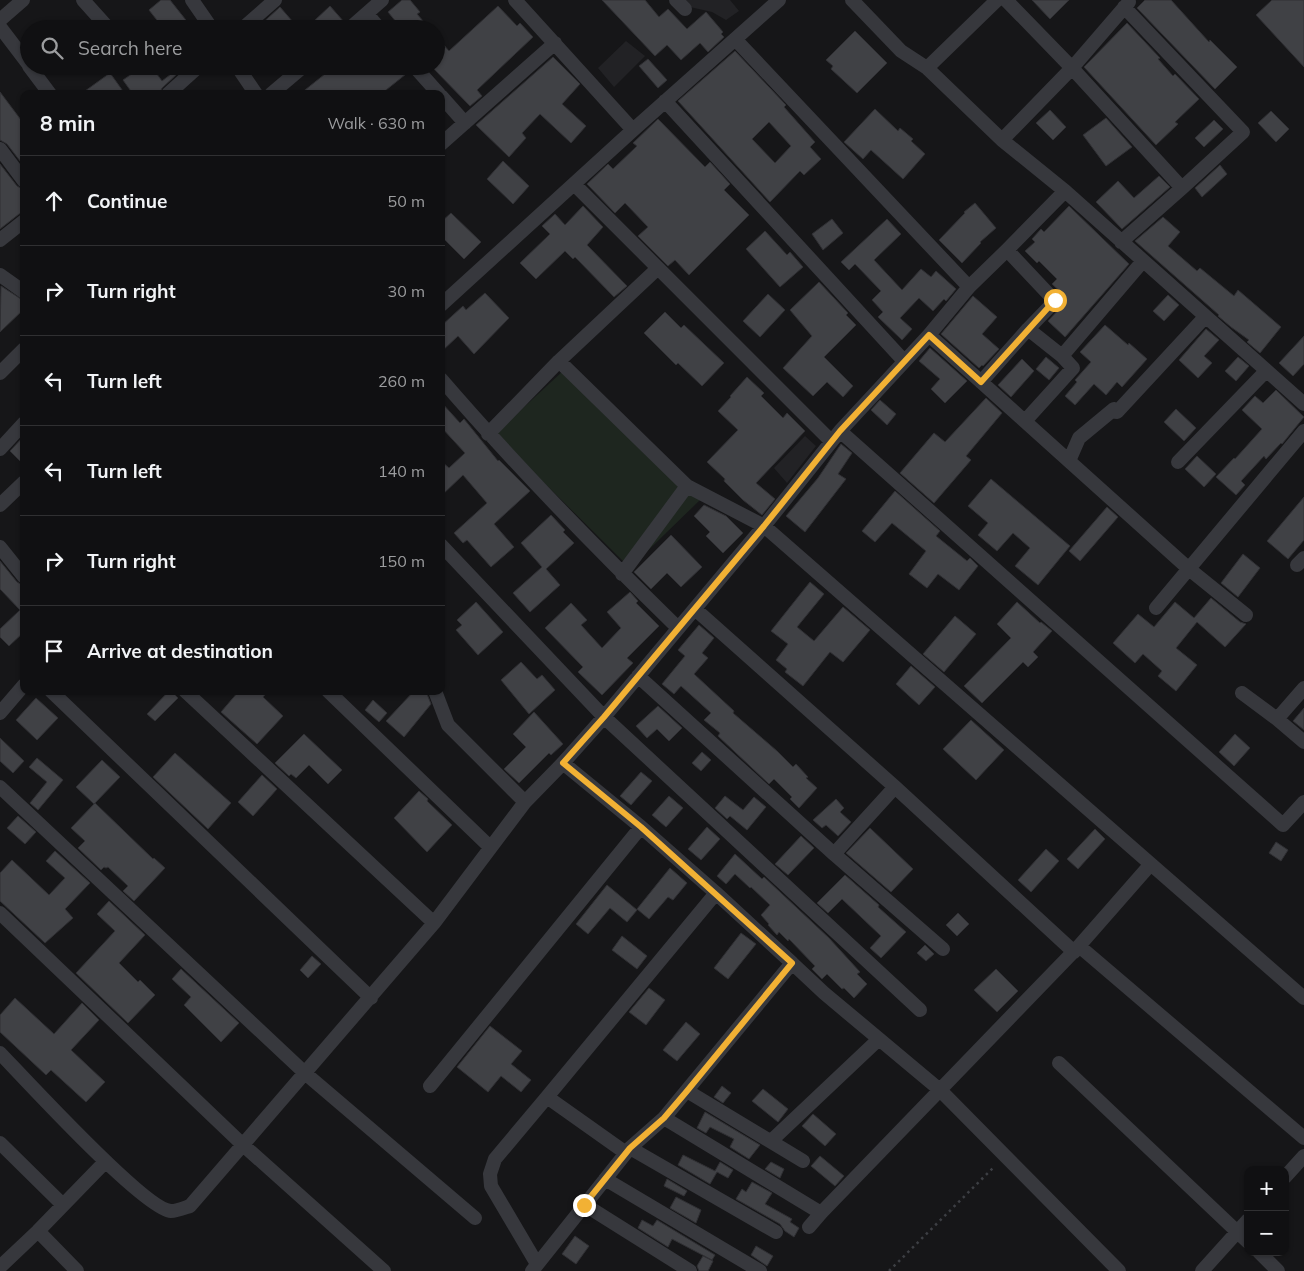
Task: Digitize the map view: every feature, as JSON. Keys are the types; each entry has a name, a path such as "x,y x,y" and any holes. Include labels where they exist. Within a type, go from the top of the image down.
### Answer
{"street":[{"path":"0,20 22,0"},
{"path":"83,0 100,20"},
{"path":"192,0 206,20"},
{"path":"252,20 275,0"},
{"path":"359,20 382,0"},
{"path":"515,0 633,130"},
{"path":"445,298 779,0"},
{"path":"852,0 901,51 927,68 1002,140 1065,191 1204,317 1304,404"},
{"path":"927,68 997,0"},
{"path":"1006,0 1072,68 1182,188"},
{"path":"1002,140 1072,68 1127,3 1243,132 1121,242"},
{"path":"366,14 372,20"},
{"path":"0,26 20,54"},
{"path":"734,39 969,287"},
{"path":"445,140 555,43"},
{"path":"36,75 47,90"},
{"path":"172,90 189,75"},
{"path":"244,75 253,90"},
{"path":"275,90 293,75"},
{"path":"422,75 436,90"},
{"path":"445,101 465,123"},
{"path":"665,101 904,361"},
{"path":"1,151 20,176"},
{"path":"574,184 657,268 835,436 1283,825 1304,802"},
{"path":"0,1053 106,1162 156,1205 171,1211 190,1206 242,1144 306,1074 434,923 525,802 604,717 764,526 835,436 929,335 969,287 1065,191"},
{"path":"0,240 20,224"},
{"path":"981,382 1055,300 1007,250"},
{"path":"1062,356 1143,261"},
{"path":"488,434 559,361 657,268"},
{"path":"0,276 20,289"},
{"path":"1069,461 1079,438 1115,410 1204,317"},
{"path":"1025,421 1074,368 1028,329"},
{"path":"929,335 1189,568 1246,615"},
{"path":"0,373 20,353"},
{"path":"559,361 687,486 764,526 1304,998"},
{"path":"1178,462 1266,371"},
{"path":"445,384 488,434 622,574 678,628"},
{"path":"0,449 20,427"},
{"path":"1156,608 1304,431"},
{"path":"0,505 20,486"},
{"path":"622,574 687,486"},
{"path":"0,547 20,572"},
{"path":"445,549 604,717 920,1010"},
{"path":"695,609 1077,949 1304,1138"},
{"path":"638,676 834,854 943,949"},
{"path":"1277,719 1304,688"},
{"path":"3,704 20,689"},
{"path":"1242,693 1304,742"},
{"path":"55,695 371,998"},
{"path":"189,695 434,923"},
{"path":"332,695 490,847"},
{"path":"437,695 448,725 525,802"},
{"path":"563,763 641,827 716,893 824,993 940,1090 1119,1271"},
{"path":"0,787 306,1074 475,1218"},
{"path":"834,854 895,787"},
{"path":"430,1086 641,827"},
{"path":"810,1228 821,1213 1077,949 1150,864"},
{"path":"716,893 495,1159 490,1174 491,1186 534,1268 628,1151 664,1118 792,963"},
{"path":"0,913 242,1144 384,1271"},
{"path":"771,1141 878,1039"},
{"path":"1059,1063 1244,1238"},
{"path":"687,1091 803,1160"},
{"path":"547,1098 628,1151 776,1232"},
{"path":"664,1118 821,1213"},
{"path":"0,1143 63,1205"},
{"path":"1289,1173 1304,1156"},
{"path":"0,1267 106,1162"},
{"path":"605,1179 760,1270"},
{"path":"584,1205 690,1271"},
{"path":"1202,1271 1244,1224"},
{"path":"38,1231 77,1271"},
{"path":"1263,1256 1278,1271"}],"path":[{"path":"889,1271 1005,1156"}],"shaded area":[{"path":"684,0 730,0 739,11 726,20 712,12 690,7"},
{"path":"626,41 645,56 614,87 598,68"},
{"path":"564,370 700,500 630,568 495,434"},
{"path":"805,436 816,446 787,483 774,468"}],"building":[{"path":"161,0 170,0 186,20 157,20 149,10"},
{"path":"402,0 410,0 420,12 417,14 422,20 395,20 388,12"},
{"path":"602,0 645,0 659,17 668,9 687,29 706,12 723,32 721,34 724,37 708,52 700,43 681,60 667,45 655,56"},
{"path":"1032,0 1069,0 1050,19"},
{"path":"1145,0 1171,0 1209,42 1210,40 1237,67 1215,89 1137,8"},
{"path":"1272,0 1304,0 1304,67 1256,15"},
{"path":"330,6 342,20 315,20"},
{"path":"498,6 517,26 520,23 533,37 477,90 482,96 470,106 440,75 445,75 445,46 449,51"},
{"path":"280,7 291,20 266,20"},
{"path":"1127,23 1160,58 1158,59 1173,76 1175,74 1199,99 1175,122 1178,124 1156,145 1084,67"},
{"path":"855,31 887,63 857,93 831,69 833,66 826,60"},
{"path":"735,51 786,105 784,107 815,142 810,147 821,159 804,175 800,171 770,202 678,101","holes":["769,122 791,146 775,163 752,139"]},
{"path":"553,57 580,84 562,104 586,126 571,143 540,114 522,133 526,138 509,157 476,125"},
{"path":"648,59 667,80 658,88 639,66"},
{"path":"107,75 111,75 122,90 87,90"},
{"path":"130,75 158,75 162,81 170,75 176,75 161,90 130,90 123,80"},
{"path":"324,75 405,75 386,90 305,90"},
{"path":"0,92 20,119 20,161 7,144 0,140"},
{"path":"875,109 898,131 900,128 913,139 911,141 925,154 903,179 871,150 863,159 844,142"},
{"path":"1050,110 1066,127 1053,140 1036,123"},
{"path":"1271,111 1289,129 1276,142 1258,123"},
{"path":"1106,118 1132,147 1106,166 1083,135"},
{"path":"658,119 705,167 710,162 730,184 724,190 749,215 689,275 675,260 668,266 638,236 648,227 625,203 615,213 587,184 608,164 613,169 637,146 633,143"},
{"path":"1214,120 1223,129 1204,147 1195,138"},
{"path":"503,161 529,186 513,204 487,179"},
{"path":"0,164 20,188 20,214 0,229"},
{"path":"1220,165 1227,174 1202,197 1195,188"},
{"path":"1159,176 1170,187 1122,229 1096,202 1118,181 1134,198"},
{"path":"975,203 996,228 980,242 962,263 939,240 964,212"},
{"path":"583,206 603,227 587,245 627,286 614,297 575,257 573,259 565,251 536,279 520,263 550,234 542,226 555,214 565,225"},
{"path":"1069,206 1129,264 1065,337 1048,321 1067,298 1052,284 1057,279 1039,261 1037,263 1025,251 1035,242 1032,239 1041,229 1044,232"},
{"path":"451,213 481,242 464,259 445,240 445,218"},
{"path":"1163,217 1180,232 1168,246 1197,271 1200,268 1234,296 1238,290 1281,327 1260,353 1247,342 1249,340 1218,316 1135,241"},
{"path":"832,219 843,233 823,250 812,234"},
{"path":"887,219 901,234 874,260 902,290 921,269 931,277 936,271 956,289 946,301 944,299 933,311 919,298 900,318 912,329 902,340 878,317 883,312 872,300 881,291 855,264 849,270 841,262"},
{"path":"765,231 787,255 790,252 803,267 780,287 746,249"},
{"path":"819,282 848,313 846,315 856,325 824,357 853,386 843,397 827,382 813,396 783,368 812,336 790,310"},
{"path":"1,286 20,298 20,313 0,332"},
{"path":"485,293 509,318 474,354 458,336 445,348 445,322 463,306 466,310"},
{"path":"768,294 785,310 760,337 743,321"},
{"path":"1168,295 1179,305 1164,321 1153,311"},
{"path":"973,296 997,317 982,334 999,349 979,368 941,334"},
{"path":"665,312 681,328 684,325 724,363 702,386 678,363 676,365 644,333"},
{"path":"1105,325 1147,359 1122,387 1117,382 1106,395 1094,384 1075,405 1065,396 1077,382 1075,380 1091,362 1080,352"},
{"path":"1206,329 1219,340 1204,356 1212,363 1198,378 1179,360"},
{"path":"1304,336 1304,364 1293,376 1279,363"},
{"path":"930,348 967,381 945,403 931,389 940,379 919,361"},
{"path":"1046,357 1059,368 1049,380 1036,369"},
{"path":"1238,357 1249,366 1236,381 1225,371"},
{"path":"1022,359 1034,371 1011,397 998,385"},
{"path":"747,377 764,393 761,396 783,418 787,413 805,431 756,483 775,499 762,515 743,500 707,462 738,430 718,411"},
{"path":"1276,390 1304,417 1282,444 1266,459 1264,456 1241,481 1245,485 1236,495 1216,477 1262,429 1242,410 1255,396 1263,403"},
{"path":"986,398 1002,413 966,456 971,460 934,503 900,473 934,433 945,442"},
{"path":"880,400 896,414 887,425 871,410"},
{"path":"445,406 460,423 464,419 498,461 530,491 494,524 514,547 491,567 467,540 463,543 454,533 487,503 463,475 445,492 445,464 449,468 465,453 445,431"},
{"path":"1176,409 1196,428 1184,441 1164,422"},
{"path":"20,440 20,461 10,451"},
{"path":"841,444 852,453 838,474 846,479 805,532 786,516 818,478"},
{"path":"1197,456 1216,474 1204,487 1185,469"},
{"path":"991,479 1070,546 1038,585 1015,566 1030,548 1013,533 997,551 978,535 988,523 968,506"},
{"path":"895,491 940,531 936,536 967,561 970,558 978,566 959,590 938,574 927,588 909,574 926,551 892,523 875,542 862,531"},
{"path":"1304,497 1304,540 1288,559 1267,541"},
{"path":"704,505 726,516 743,533 723,553 706,536 710,532 694,516"},
{"path":"1107,507 1118,517 1080,561 1069,551"},
{"path":"551,515 565,530 563,532 574,543 546,569 560,585 530,612 513,593 542,567 521,543"},
{"path":"671,535 702,567 681,587 667,573 651,589 634,572"},
{"path":"1243,554 1260,568 1238,597 1221,583"},
{"path":"0,561 20,584 20,610 0,589"},
{"path":"810,582 824,594 797,627 814,641 843,607 870,630 843,662 830,652 803,686 785,672 787,669 776,660 788,644 771,631"},
{"path":"630,592 638,601 636,603 659,626 627,658 633,663 602,695 578,672 583,667 545,628 571,603 587,620 581,625 602,648 621,628 607,612"},
{"path":"1211,598 1240,622 1246,624 1225,647 1197,622 1176,648 1197,665 1176,691 1158,676 1162,671 1143,654 1135,663 1113,643 1138,614 1154,627 1175,602 1194,618"},
{"path":"476,602 503,632 478,655 456,630 462,625 457,620"},
{"path":"1017,602 1052,631 1033,652 1038,657 1028,667 1023,662 982,703 964,686 1011,638 997,624"},
{"path":"20,610 20,636 9,646 0,637 0,629"},
{"path":"955,616 976,634 944,672 923,654"},
{"path":"699,625 714,638 702,653 708,658 694,674 734,711 733,713 793,767 796,764 808,777 806,778 817,788 799,808 790,799 792,797 774,779 769,784 718,736 720,733 704,720 711,713 681,686 674,694 662,684 685,656 678,650"},
{"path":"521,662 537,679 542,675 555,690 529,714 501,680"},
{"path":"911,666 935,687 919,705 896,684"},
{"path":"165,695 175,695 178,698 155,721 147,714"},
{"path":"236,695 265,695 263,697 283,716 257,744 221,712"},
{"path":"410,695 427,695 431,704 404,737 386,721"},
{"path":"36,698 58,718 37,740 16,720"},
{"path":"373,700 387,713 379,722 365,710"},
{"path":"658,706 682,728 669,741 657,729 647,738 636,726"},
{"path":"1304,708 1304,730 1293,721"},
{"path":"534,712 563,744 551,755 549,753 519,783 504,769 526,747 513,734"},
{"path":"971,720 1004,750 976,780 943,749"},
{"path":"304,734 342,770 328,784 309,765 296,778 291,774 289,776 275,763"},
{"path":"1235,734 1250,748 1234,766 1219,752"},
{"path":"0,738 24,761 13,773 0,761"},
{"path":"702,752 711,760 701,771 692,763"},
{"path":"175,753 231,803 208,829 153,777"},
{"path":"37,758 63,780 38,810 30,803 47,782 29,767"},
{"path":"102,760 120,777 94,804 76,787"},
{"path":"641,772 652,781 631,805 620,796"},
{"path":"262,775 277,789 253,816 238,802"},
{"path":"419,791 452,825 427,852 394,818"},
{"path":"669,796 683,808 666,827 652,815"},
{"path":"725,796 743,810 754,797 766,807 747,830 730,816 727,819 715,808"},
{"path":"836,799 844,808 840,812 851,822 838,836 826,825 822,828 813,820"},
{"path":"95,803 153,859 165,868 134,901 123,891 128,886 108,867 104,867 101,870 78,848 85,841 71,828"},
{"path":"18,816 36,832 25,844 7,828"},
{"path":"707,827 720,839 701,860 688,849"},
{"path":"870,828 913,869 891,892 846,853"},
{"path":"1095,829 1105,839 1078,869 1067,859"},
{"path":"801,836 814,848 788,875 775,864"},
{"path":"1276,842 1288,850 1281,861 1269,853"},
{"path":"1046,849 1059,861 1031,892 1018,880"},
{"path":"55,851 90,883 65,909 73,918 45,943 0,901 0,873 12,860 49,895 65,878 46,861"},
{"path":"735,854 762,879 764,877 829,938 860,972 857,974 867,984 854,998 827,974 822,979 812,969 815,966 789,939 788,941 779,932 777,935 761,915 770,905 751,887 735,874 726,884 717,876"},
{"path":"670,868 687,883 673,900 668,897 649,919 637,909"},
{"path":"845,875 906,932 881,958 870,948 881,936 842,899 828,913 817,903"},
{"path":"607,885 637,910 627,922 610,908 588,934 576,924"},
{"path":"109,901 145,935 119,963 138,982 140,980 155,995 128,1023 76,973 115,931 97,914"},
{"path":"958,913 969,924 957,936 946,925"},
{"path":"741,933 756,944 728,979 714,968"},
{"path":"622,936 647,956 637,969 612,950"},
{"path":"925,945 934,954 926,961 917,953"},
{"path":"312,956 321,964 308,978 300,970"},
{"path":"181,969 239,1023 221,1042 184,1005 191,997 172,979"},
{"path":"996,969 1018,991 997,1012 974,990"},
{"path":"649,988 665,1000 646,1025 629,1012"},
{"path":"15,998 54,1034 82,1003 99,1020 71,1050 105,1082 86,1102 51,1070 46,1075 0,1032 0,1015"},
{"path":"686,1022 700,1034 677,1061 663,1050"},
{"path":"490,1026 522,1051 511,1064 531,1080 521,1092 501,1076 488,1092 457,1067"},
{"path":"722,1086 731,1093 723,1103 714,1097"},
{"path":"763,1089 788,1109 778,1122 752,1101"},
{"path":"705,1112 760,1145 749,1159 730,1147 734,1139 710,1127 706,1133 697,1128"},
{"path":"813,1114 836,1134 825,1146 802,1126"},
{"path":"683,1155 715,1171 720,1162 733,1170 728,1178 717,1172 710,1184 678,1165"},
{"path":"820,1156 844,1176 835,1186 811,1166"},
{"path":"771,1162 784,1169 780,1178 765,1169"},
{"path":"667,1179 687,1191 684,1196 664,1186"},
{"path":"752,1182 772,1193 765,1204 792,1219 790,1222 799,1228 794,1237 785,1231 780,1224 736,1199 742,1189 746,1192"},
{"path":"676,1197 701,1210 696,1223 670,1208"},
{"path":"642,1220 653,1226 657,1220 715,1255 712,1260 672,1239 668,1247 638,1228"},
{"path":"575,1236 589,1246 576,1264 562,1254"},
{"path":"756,1246 773,1256 767,1266 751,1255"},
{"path":"703,1256 713,1261 708,1271 699,1271 697,1266"}],"route":[{"path":"584,1205 630,1148 664,1118 792,963 641,827 563,763 695,609 840,431 929,335 981,382 1055,300"}]}
